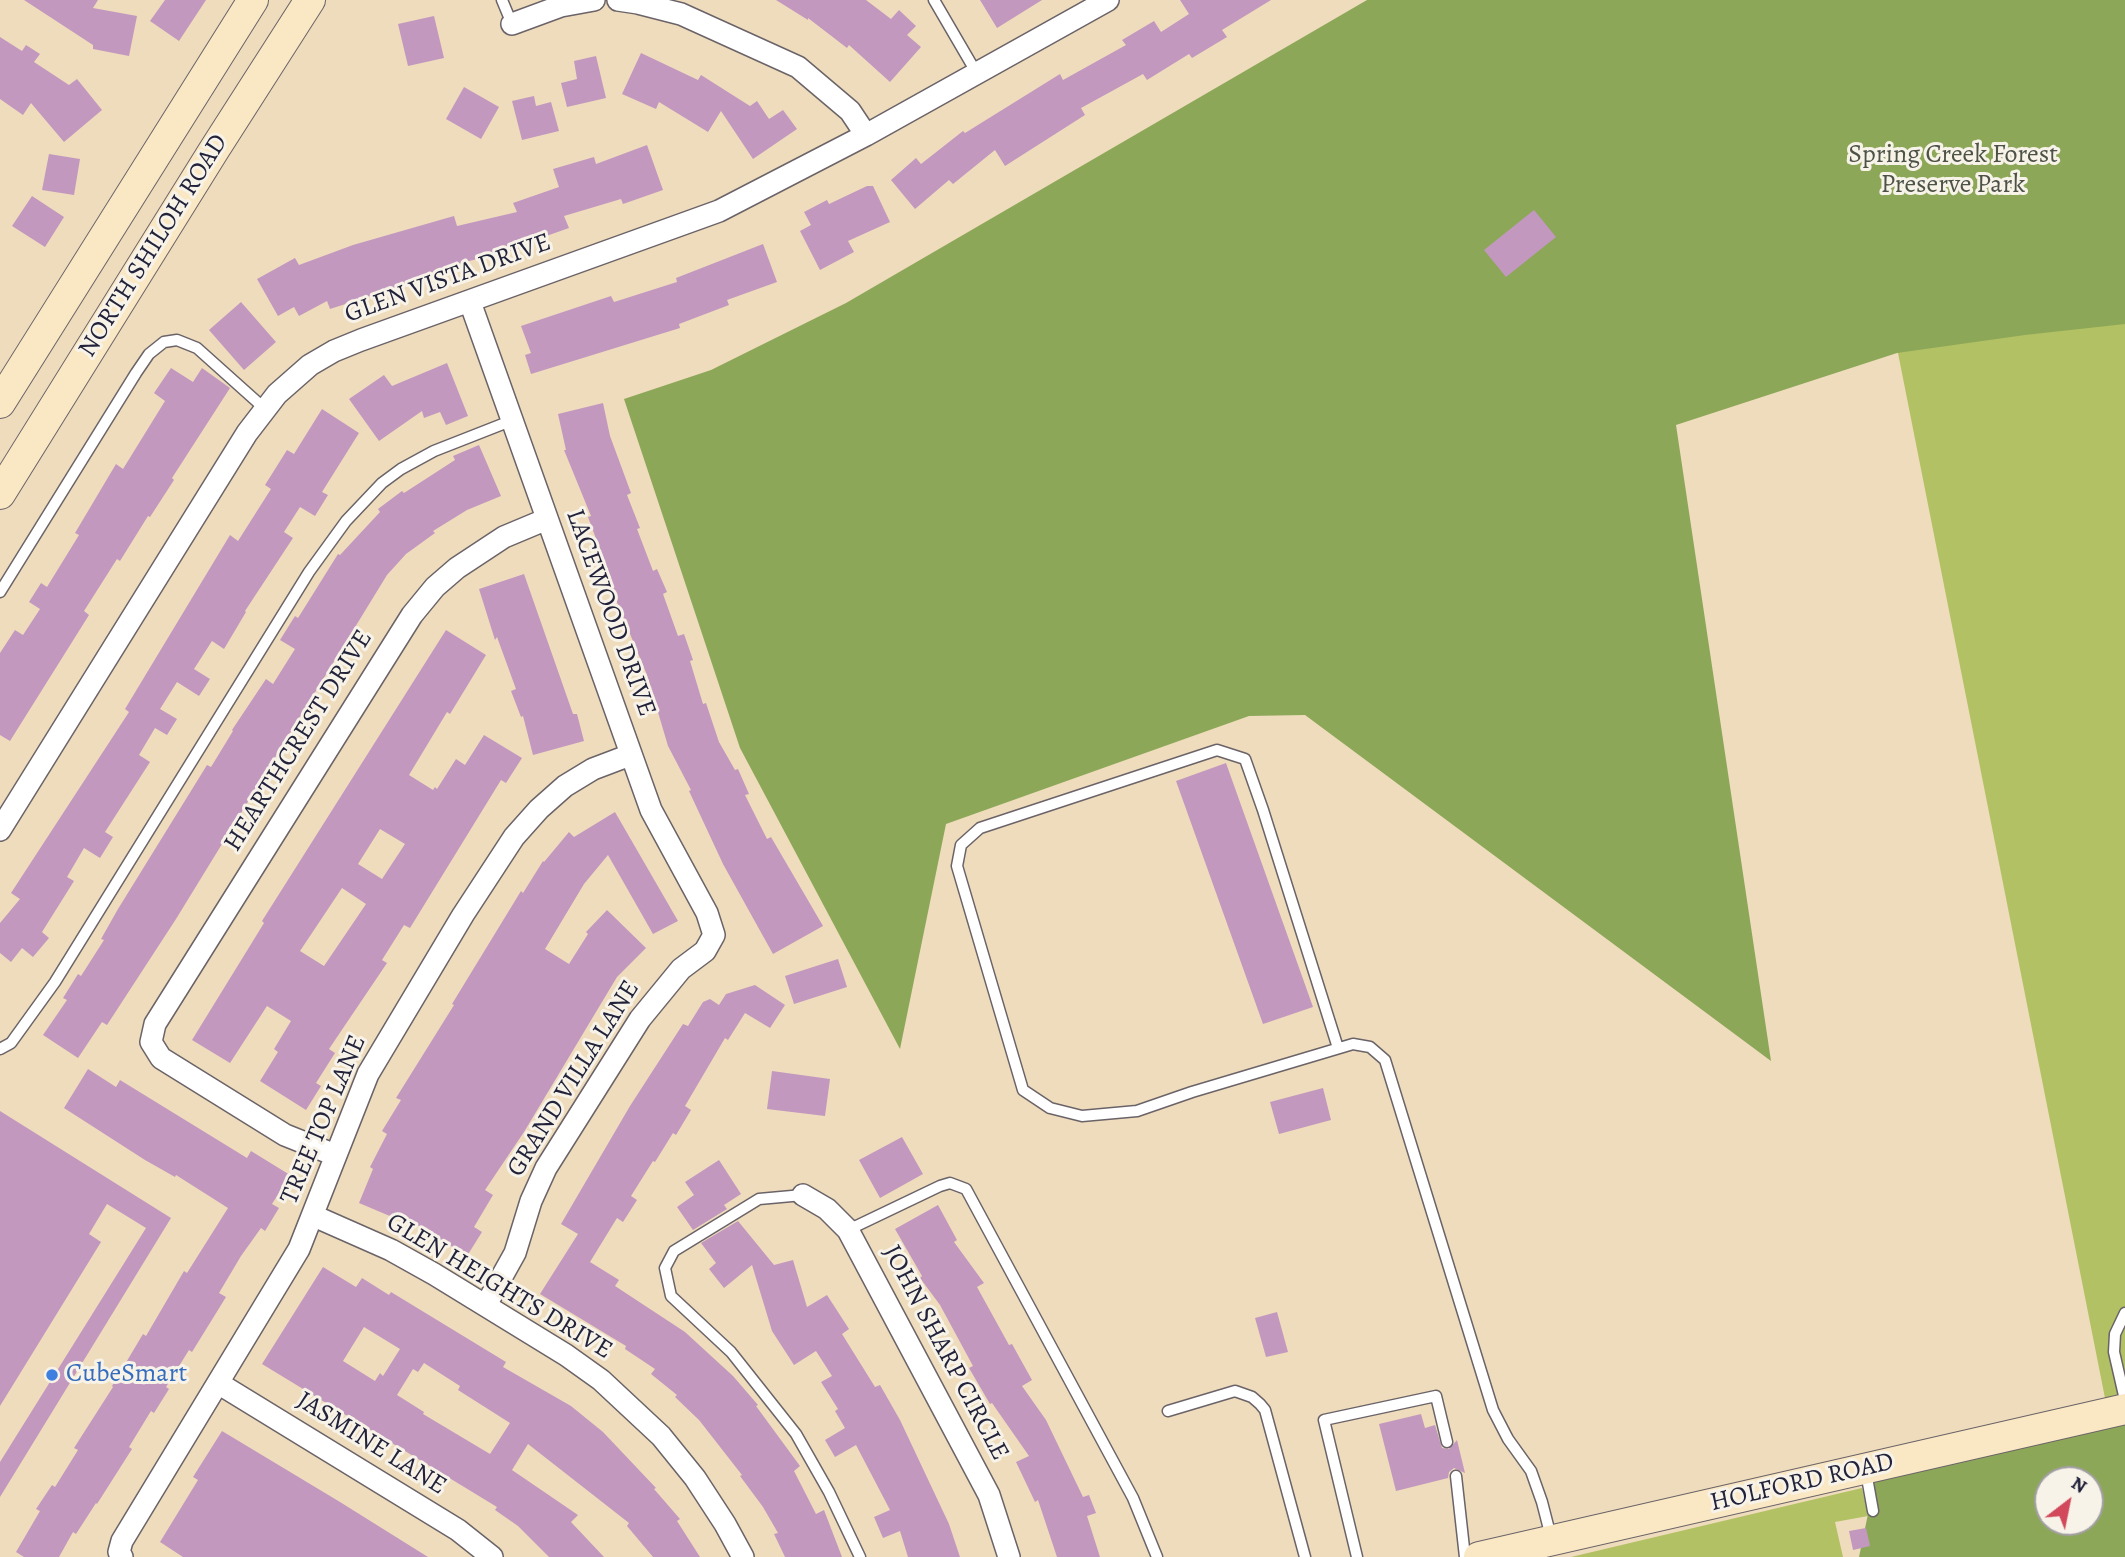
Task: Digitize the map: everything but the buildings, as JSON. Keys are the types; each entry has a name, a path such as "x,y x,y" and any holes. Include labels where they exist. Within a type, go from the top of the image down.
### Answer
{"main road":[{"name":"NORTH SHILOH ROAD","path":"0,403 253,0"},
{"name":"NORTH SHILOH ROAD","path":"0,494 8,464 310,0"},
{"name":"HOLFORD ROAD","path":"1479,1557 2125,1409"}],"street":[{"path":"512,24 561,6 594,0"},
{"path":"618,0 684,7 798,67 850,111 866,135"},
{"name":"GLEN VISTA DRIVE","path":"3,820 264,408 293,378 334,351 719,211 866,135 1083,6 1108,0"},
{"name":"LACEWOOD DRIVE","path":"470,302 651,810 707,912 714,935"},
{"name":"HEARTHCREST DRIVE","path":"335,1156 262,1122 161,1058 151,1042 155,1024 412,615 435,587 457,568 504,537 547,519"},
{"name":"TREE TOP LANE","path":"121,1555 122,1541 286,1273 314,1216 368,1074 463,915 514,837 539,808 565,786 593,769 630,755"},
{"name":"GRAND VILLA LANE","path":"486,1305 515,1253 531,1201 546,1168 640,1018 681,968 705,951 714,935"},
{"name":"JOHN SHARP CIRCLE","path":"803,1195 827,1209 848,1230 989,1495 1009,1557"},
{"name":"GLEN HEIGHTS DRIVE","path":"314,1216 391,1250 486,1305 601,1380 661,1436 695,1478 743,1557"},
{"name":"JASMINE LANE","path":"218,1383 458,1530 492,1557"}],"lane":[{"path":"502,0 512,24"},
{"path":"934,0 976,72"},
{"path":"0,592 136,373 149,354 164,342 177,340 197,348 264,408"},
{"path":"0,1049 11,1043 55,982 309,572 346,521 382,483 401,469 434,451 513,420"},
{"path":"1338,1048 1245,759 1217,750 980,828 961,845 957,866 1023,1090 1050,1108 1082,1116 1137,1111 1353,1044 1370,1047 1385,1060 1493,1410 1508,1439 1531,1471 1552,1540"},
{"path":"848,1230 940,1186 950,1184 966,1189 1133,1499 1157,1557"},
{"path":"803,1195 759,1199 674,1251 665,1268 671,1296 731,1352 796,1434 829,1492 860,1557"},
{"path":"2125,1313 2115,1335 2114,1352 2125,1400"},
{"path":"1168,1412 1235,1391 1252,1397 1260,1404 1265,1410 1305,1557"},
{"path":"1357,1557 1324,1420 1436,1396 1447,1442"},
{"path":"1865,1469 1872,1511"},
{"path":"1456,1476 1465,1557"}],"green space":[{"path":"1367,0 2125,0 2125,324 1897,353 1676,425 1771,1061 1305,715 1249,716 946,824 900,1049 740,748 624,399 711,370 846,303"},
{"name":"Spring Creek Forest Preserve Park","path":"2125,0 2125,1393 2105,1398 1898,353 1605,74"},
{"path":"2125,1423 2125,1557 1859,1557 1876,1476"},
{"path":"1862,1488 1868,1516 1835,1522 1843,1557 1571,1557"}],"place":[{"name":"CubeSmart","path":"52,1375"}]}
